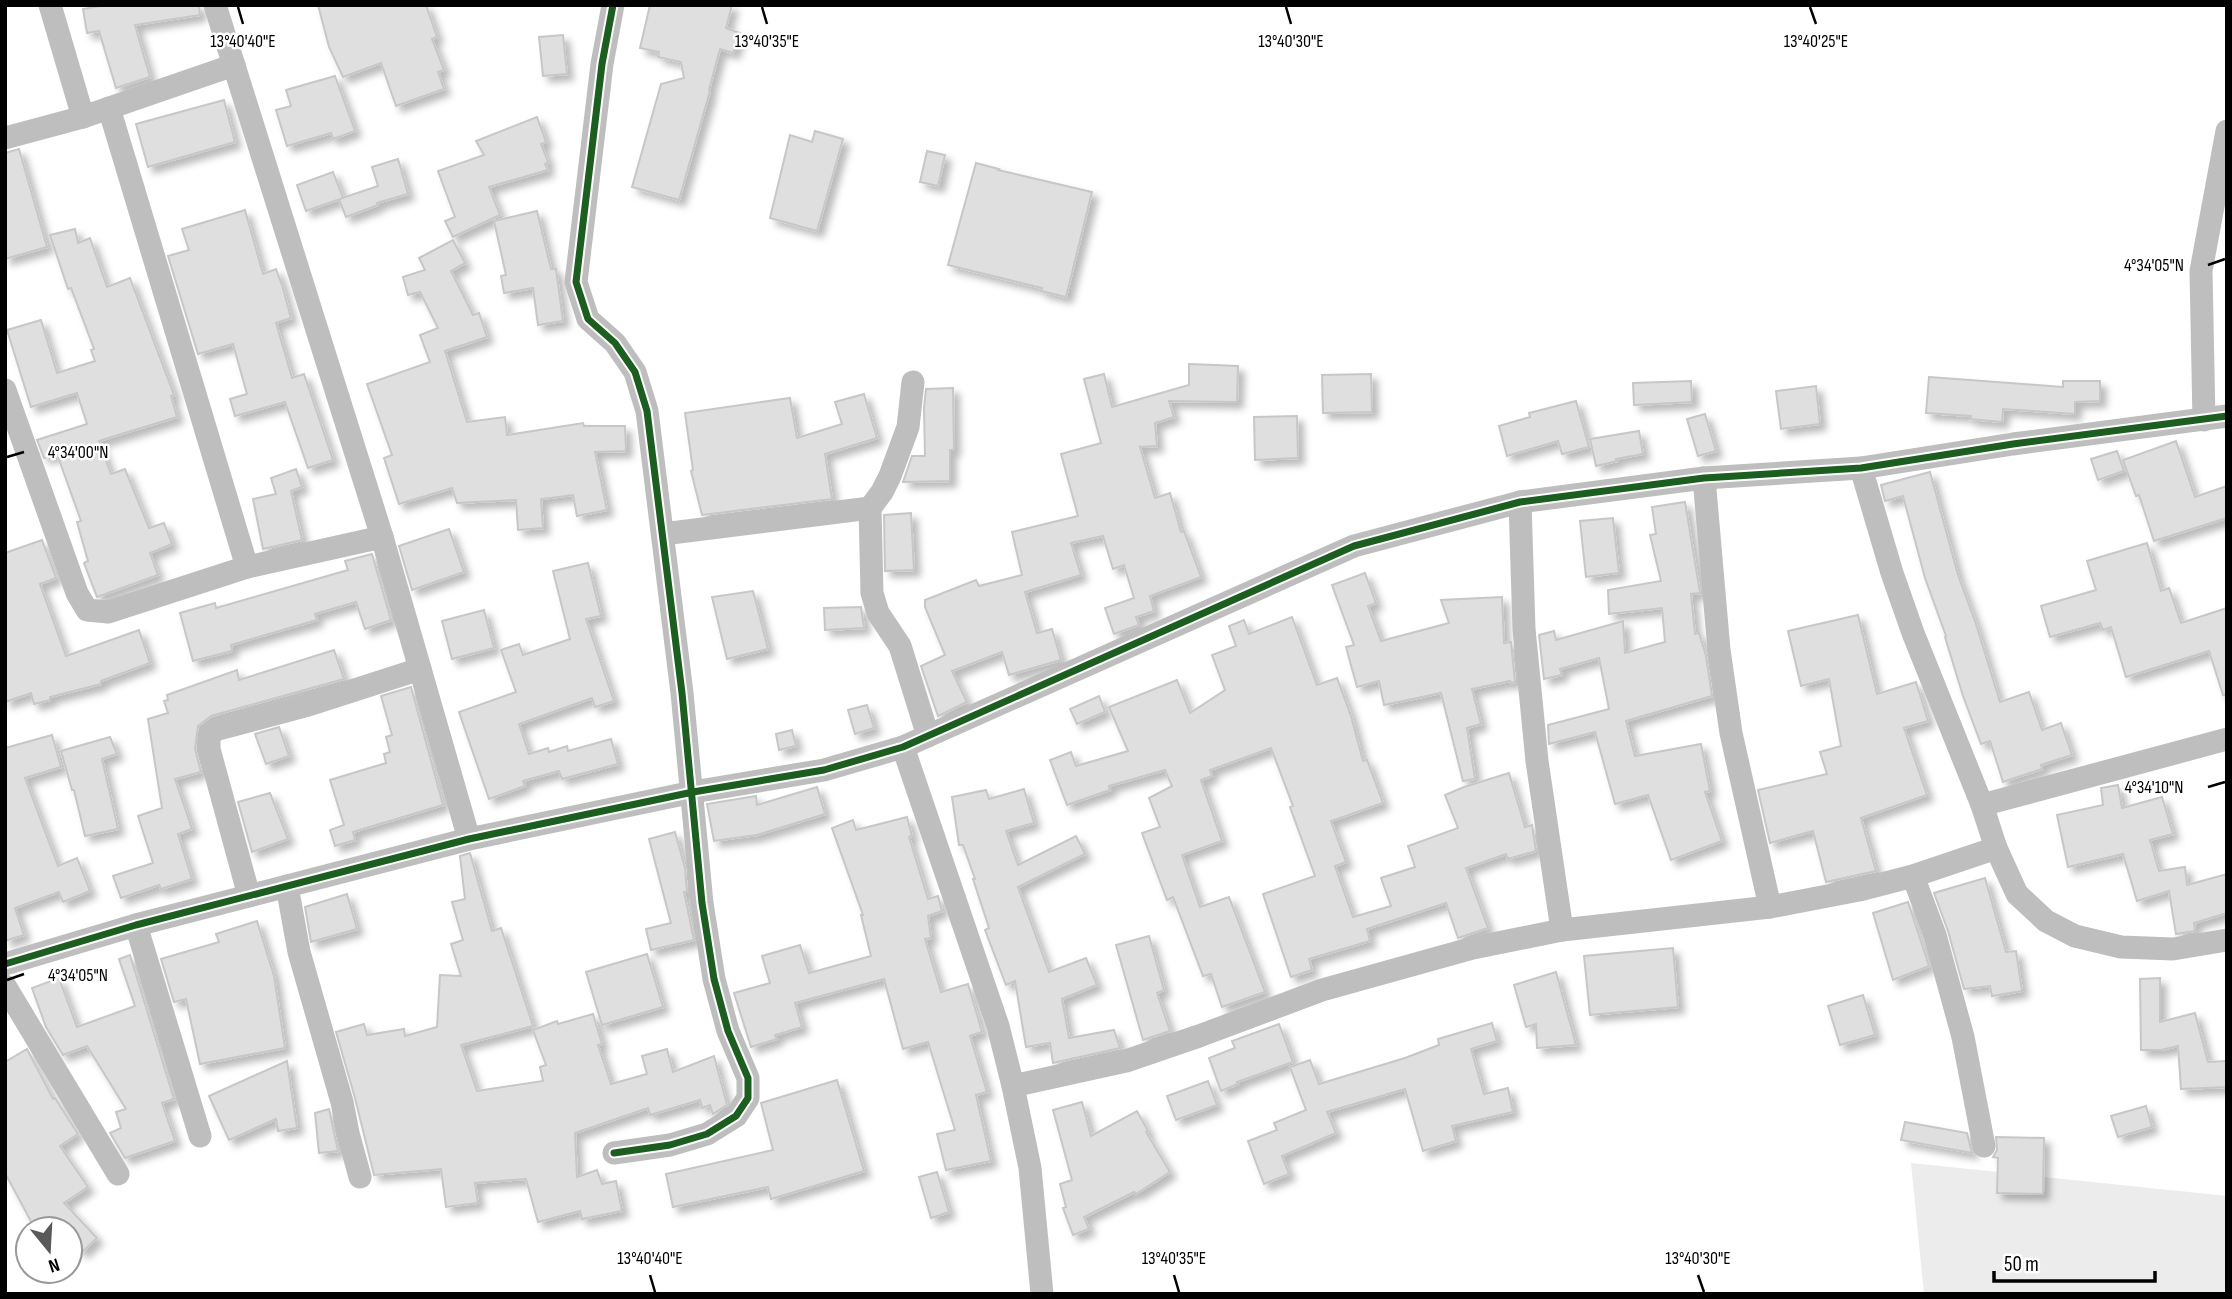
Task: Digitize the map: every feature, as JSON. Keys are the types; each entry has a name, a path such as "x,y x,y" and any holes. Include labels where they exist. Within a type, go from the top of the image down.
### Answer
{"street":[{"path":"50,5 83,117"},
{"path":"215,5 382,537 468,839"},
{"path":"613,5 602,64 576,282 588,319 615,343 635,372 647,411 693,792 702,903 714,979 729,1031 748,1078 747,1098 736,1116 707,1134 670,1145 614,1153"},
{"path":"5,138 83,117 234,65"},
{"path":"109,108 247,567"},
{"path":"2203,420 2201,271 2227,131"},
{"path":"913,383 908,427 890,476 870,508 872,593 878,613 900,646 928,736"},
{"path":"5,390 76,593 87,610 108,612 247,567 382,537"},
{"path":"5,964 136,925 468,839 693,792 824,770 903,747 1354,546 1520,502 1704,478 1861,468 2013,444 2227,416"},
{"path":"1861,468 1913,633 1982,805 1996,848 2017,894 2046,921 2076,936 2121,947 2173,949 2227,940"},
{"path":"1704,478 1719,650 1731,733 1770,907"},
{"path":"1520,502 1525,642 1537,761 1562,930"},
{"path":"663,534 870,508"},
{"path":"249,896 209,749 209,737 215,730 305,706 420,669"},
{"path":"1982,805 2227,739"},
{"path":"903,747 998,1026 1030,1168 1042,1294"},
{"path":"1013,1086 1126,1061 1322,990 1473,948 1562,930 1770,907 1859,890 1913,876 1996,848"},
{"path":"1913,876 1934,935 1963,1037 1984,1146"},
{"path":"287,886 299,952 342,1102 360,1177"},
{"path":"136,925 200,1136"},
{"path":"5,986 118,1174"}],"shaded area":[{"path":"1911,1163 2227,1196 2227,1294 1924,1294"}],"building":[{"path":"106,5 199,5 200,15 135,25 150,77 116,88 99,31 87,33 83,9"},
{"path":"318,5 426,5 437,37 432,39 444,70 438,72 444,89 396,106 381,63 343,77 329,47"},
{"path":"650,5 732,5 726,28 740,33 733,53 720,49 679,200 632,187 661,84 684,78 681,62 658,57 659,52 640,48"},
{"path":"563,35 567,74 543,76 539,37"},
{"path":"335,76 355,131 333,139 331,133 287,146 276,110 291,106 286,90"},
{"path":"224,100 235,142 148,167 136,124"},
{"path":"537,117 546,142 541,144 548,170 489,187 500,215 453,237 445,221 455,217 438,171 484,155 476,141"},
{"path":"815,131 843,139 817,231 770,218 790,135 812,142"},
{"path":"19,149 47,247 5,259 5,153"},
{"path":"927,151 945,155 938,186 920,182"},
{"path":"398,159 408,194 377,203 378,205 346,217 339,199 378,186 372,167"},
{"path":"976,163 1092,192 1066,297 1041,291 1042,288 948,265"},
{"path":"333,172 343,198 306,211 297,185"},
{"path":"245,210 263,274 276,269 282,285 291,318 276,323 292,378 304,374 333,460 308,468 285,402 235,416 230,399 247,394 233,344 198,354 168,256 189,250 182,229"},
{"path":"537,211 551,269 556,269 563,321 538,325 533,288 504,293 501,276 506,275 494,221"},
{"path":"75,229 78,243 90,238 107,287 130,278 174,395 171,396 177,417 99,441 111,474 125,469 149,528 164,523 172,544 150,553 158,575 97,597 84,563 88,561 77,522 81,521 57,454 44,458 37,440 87,424 77,393 31,407 7,330 41,320 57,373 95,361 91,350 94,349 71,288 68,289 50,235"},
{"path":"453,240 465,263 451,271 473,315 479,313 487,337 445,351 467,422 505,417 507,435 583,423 584,426 625,426 626,451 595,452 607,510 577,516 573,495 541,499 543,528 518,530 516,500 457,503 452,488 399,504 384,458 392,455 367,384 430,362 420,335 438,328 420,292 408,295 403,277 425,270 419,258"},
{"path":"1189,364 1238,366 1237,402 1169,401 1174,417 1155,423 1157,446 1140,447 1155,498 1170,493 1181,532 1184,531 1201,577 1150,596 1154,611 1136,617 1139,625 1114,634 1105,608 1134,598 1124,565 1113,569 1103,536 1071,543 1081,575 1025,592 1037,633 1052,629 1061,660 1009,675 1002,652 952,671 967,702 938,716 921,666 945,655 925,607 925,600 976,580 979,586 1022,575 1012,532 1078,516 1061,454 1101,443 1084,379 1104,374 1112,407 1189,385"},
{"path":"1371,374 1372,412 1323,413 1322,375"},
{"path":"1929,377 2063,387 2063,381 2100,381 2100,401 2075,402 2075,414 2003,409 2002,422 1970,419 1971,416 1926,413"},
{"path":"1691,381 1692,402 1634,405 1633,383"},
{"path":"1816,386 1820,424 1781,429 1776,391"},
{"path":"953,388 954,450 950,450 950,481 903,482 912,456 925,456 926,389"},
{"path":"864,394 877,438 825,454 832,499 702,515 691,471 685,413 790,398 797,438 842,424 835,402"},
{"path":"1576,401 1589,447 1562,454 1558,441 1507,456 1499,426 1530,417 1529,413"},
{"path":"1705,414 1716,451 1698,456 1687,419"},
{"path":"1297,416 1298,458 1255,460 1254,417"},
{"path":"1639,431 1643,454 1596,466 1590,439"},
{"path":"2176,441 2195,497 2227,486 2227,518 2154,541 2139,495 2136,496 2123,460"},
{"path":"2117,451 2124,471 2098,480 2091,459"},
{"path":"296,469 302,487 291,491 302,540 263,549 253,499 276,494 271,478"},
{"path":"1930,472 1958,575 2000,702 2029,692 2042,730 2061,723 2072,755 2041,765 2042,769 2003,782 1990,741 1981,744 1963,696 1946,636 1925,578 1903,496 1885,501 1881,485"},
{"path":"1685,502 1700,593 1691,594 1695,634 1699,633 1706,656 1712,696 1626,721 1635,756 1701,744 1710,791 1705,792 1722,841 1671,860 1648,795 1615,804 1595,732 1549,744 1548,725 1609,709 1599,658 1560,669 1562,675 1544,679 1539,635 1554,631 1556,640 1623,621 1625,653 1665,642 1662,608 1609,614 1608,590 1661,581 1650,535 1656,534 1652,507"},
{"path":"911,513 914,570 885,571 884,515"},
{"path":"1613,518 1619,573 1586,577 1580,521"},
{"path":"449,529 464,572 412,590 399,546"},
{"path":"42,540 56,578 40,584 66,656 139,630 150,663 101,681 101,684 50,697 50,700 34,704 31,693 5,702 5,553"},
{"path":"2147,543 2161,591 2169,588 2181,623 2227,608 2227,695 2223,695 2209,651 2126,677 2111,627 2103,630 2100,623 2050,637 2041,606 2096,590 2087,561"},
{"path":"372,554 391,620 365,629 356,602 315,614 317,620 231,645 232,651 193,661 180,613 215,603 216,608 348,570 345,561"},
{"path":"588,563 601,616 586,619 614,701 595,707 592,698 519,724 529,754 548,748 549,752 567,746 568,751 611,739 618,764 562,779 559,771 523,781 525,786 489,799 459,712 516,692 501,650 519,644 523,655 570,639 553,571"},
{"path":"1365,573 1376,603 1368,606 1381,641 1449,623 1441,600 1502,597 1504,643 1511,642 1515,682 1472,689 1481,724 1467,728 1475,779 1463,781 1441,693 1384,705 1379,681 1357,687 1346,647 1354,645 1332,585"},
{"path":"753,591 768,649 727,659 712,597"},
{"path":"861,607 864,628 825,630 824,608"},
{"path":"484,610 494,648 452,659 442,621"},
{"path":"1858,615 1877,694 1916,682 1928,721 1904,728 1927,795 1861,818 1876,871 1826,882 1813,831 1770,843 1758,790 1827,774 1820,752 1841,746 1829,679 1801,686 1788,631"},
{"path":"1292,617 1317,685 1337,678 1363,761 1367,760 1383,803 1331,821 1346,862 1335,866 1353,917 1391,906 1381,878 1415,867 1408,846 1458,828 1445,795 1464,787 1509,773 1525,827 1532,825 1536,851 1508,859 1506,854 1466,868 1488,928 1458,938 1446,903 1367,929 1370,941 1309,959 1312,970 1291,977 1263,894 1315,876 1271,748 1210,770 1212,776 1201,780 1222,841 1182,855 1200,907 1229,897 1265,992 1222,1007 1211,974 1203,976 1173,897 1167,900 1142,833 1160,827 1149,798 1172,786 1165,770 1109,786 1110,790 1067,805 1050,760 1071,752 1076,766 1128,751 1109,707 1177,680 1190,713 1225,690 1212,655 1236,646 1229,626 1244,620 1249,634"},
{"path":"334,650 344,679 211,716 198,726 195,749 201,772 175,779 192,829 178,834 192,879 161,889 159,885 121,898 113,876 153,863 138,816 162,808 148,719 168,713 164,701 168,700 167,695 237,670 239,680"},
{"path":"411,687 443,805 353,832 355,840 335,846 330,830 344,825 330,780 386,763 384,754 390,752 386,737 392,735 381,696"},
{"path":"1099,696 1105,712 1077,724 1070,709"},
{"path":"867,705 874,728 855,734 848,710"},
{"path":"279,727 289,756 266,764 255,734"},
{"path":"792,730 796,746 779,750 776,734"},
{"path":"52,735 61,767 25,778 58,866 77,858 90,891 63,902 59,892 15,908 24,935 5,941 5,748"},
{"path":"110,737 117,754 102,759 118,829 85,836 61,751"},
{"path":"2118,785 2122,808 2162,797 2173,834 2150,840 2159,871 2185,867 2187,885 2227,874 2227,913 2194,923 2195,931 2176,934 2169,891 2137,901 2123,854 2068,867 2057,815 2103,805 2101,788"},
{"path":"817,787 825,814 757,835 714,841 707,804 756,796 757,805"},
{"path":"1024,789 1034,823 1006,831 1018,865 1076,836 1085,854 1018,887 1049,972 1086,958 1097,985 1062,999 1069,1038 1114,1030 1120,1048 1053,1063 1050,1043 1026,1047 1015,981 1006,985 985,930 989,928 975,879 963,845 959,845 952,797 986,790 989,799"},
{"path":"270,793 288,839 252,852 238,802"},
{"path":"907,817 912,836 909,837 928,899 938,896 942,911 928,916 931,938 925,939 941,992 968,984 982,1032 970,1036 987,1092 976,1095 991,1161 946,1170 937,1134 955,1130 928,1042 903,1049 884,979 795,1003 802,1027 775,1035 777,1039 751,1047 734,993 770,983 762,956 800,945 809,973 871,956 863,915 832,828 853,820 856,830"},
{"path":"675,832 685,868 687,892 684,892 694,940 651,950 646,929 671,923 649,839"},
{"path":"470,853 492,931 501,928 533,1026 461,1045 477,1091 543,1081 540,1067 546,1065 533,1030 557,1021 558,1024 593,1014 602,1044 598,1045 611,1084 647,1074 642,1056 667,1049 673,1072 714,1056 727,1105 713,1114 710,1105 702,1108 700,1100 650,1115 648,1108 575,1133 577,1177 597,1170 602,1184 616,1181 622,1211 582,1219 580,1211 538,1222 526,1179 475,1183 478,1203 446,1207 441,1169 374,1175 336,1032 364,1024 367,1035 404,1029 405,1036 437,1027 440,975 461,976 451,944 463,940 452,902 465,899 460,856"},
{"path":"1985,878 2006,952 2016,951 2022,991 1992,996 1990,986 1964,989 1934,893"},
{"path":"347,894 357,929 311,942 305,907"},
{"path":"1908,902 1929,966 1893,980 1873,913"},
{"path":"257,921 274,976 285,1048 200,1064 186,999 174,1002 161,959 219,942 216,934"},
{"path":"1149,936 1164,990 1157,993 1170,1031 1143,1040 1116,945"},
{"path":"1673,948 1678,1007 1590,1015 1584,956"},
{"path":"647,954 663,1007 602,1025 586,972"},
{"path":"130,955 174,1099 162,1103 175,1141 125,1158 110,1133 121,1128 116,1112 126,1109 87,1046 63,1055 46,1027 32,988 59,978 77,1027 135,1006 119,959"},
{"path":"1556,972 1576,1045 1537,1048 1536,1024 1526,1027 1514,985"},
{"path":"2160,978 2160,1022 2195,1013 2208,1062 2226,1061 2227,1087 2181,1089 2178,1046 2161,1050 2141,1050 2140,979"},
{"path":"1863,995 1875,1035 1840,1045 1828,1006"},
{"path":"1492,1023 1497,1041 1471,1049 1484,1094 1508,1088 1513,1112 1452,1126 1456,1141 1423,1151 1405,1089 1327,1112 1336,1133 1282,1156 1289,1174 1264,1184 1248,1141 1277,1130 1274,1123 1306,1110 1290,1067 1310,1060 1319,1084 1405,1058 1439,1045 1438,1039"},
{"path":"1279,1024 1293,1062 1237,1082 1238,1084 1221,1091 1209,1058 1235,1048 1232,1041"},
{"path":"27,1049 53,1099 55,1098 78,1134 60,1146 88,1187 64,1203 75,1215 28,1215 5,1173 5,1062"},
{"path":"287,1061 297,1128 278,1131 276,1119 229,1140 209,1096"},
{"path":"837,1080 864,1171 771,1199 768,1187 673,1207 666,1174 773,1150 761,1103"},
{"path":"1208,1081 1217,1105 1176,1120 1167,1096"},
{"path":"1082,1102 1091,1136 1137,1111 1170,1172 1136,1194 1134,1192 1084,1217 1089,1229 1073,1235 1063,1208 1066,1207 1060,1184 1072,1180 1053,1110"},
{"path":"2146,1106 2152,1127 2118,1137 2111,1116"},
{"path":"329,1109 338,1151 319,1153 315,1113"},
{"path":"1905,1122 1967,1133 1972,1153 1901,1140"},
{"path":"1996,1137 2044,1138 2043,1194 1997,1193 1998,1158 1993,1157 1997,1150"},
{"path":"937,1172 949,1212 931,1218 919,1177"},
{"path":"84,1224 97,1238 84,1250"}],"cycle path":[{"path":"613,5 602,64 576,282 588,319 615,343 635,372 647,411 682,693 702,903 714,979 728,1031 748,1078 748,1098 736,1116 707,1134 670,1145 614,1153"},
{"path":"5,964 136,925 469,839 693,792 824,770 903,747 1354,546 1520,502 1704,478 1861,468 2013,444 2227,416"}]}
